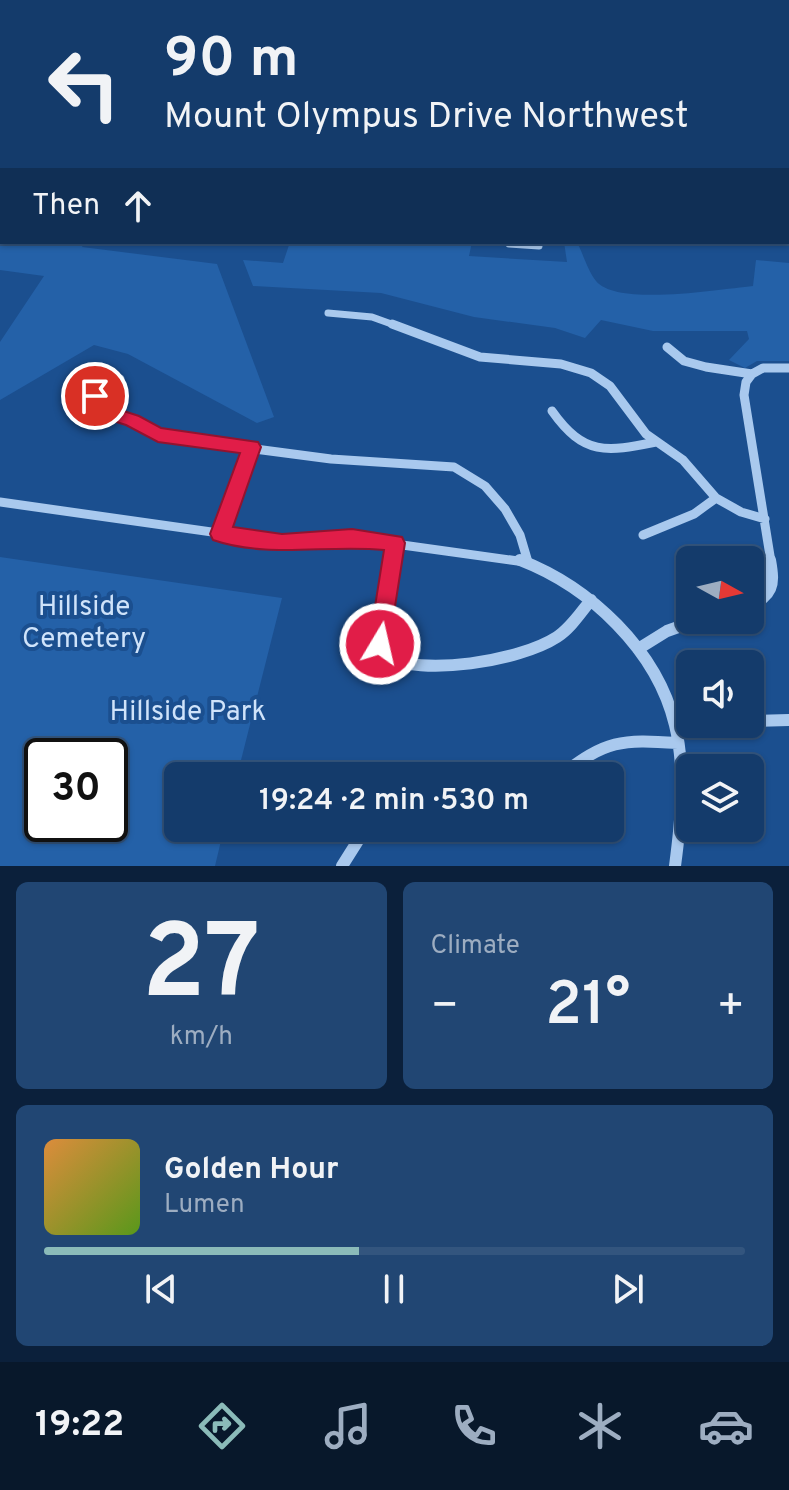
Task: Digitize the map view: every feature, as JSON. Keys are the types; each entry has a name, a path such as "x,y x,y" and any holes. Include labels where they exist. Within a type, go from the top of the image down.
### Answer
{"street":[{"path":"530,244 539,246"},
{"path":"328,313 372,317 480,357 561,364 585,370 610,386 640,428 692,469 716,498 741,512 765,519"},
{"path":"667,347 670,352 693,365 736,368 752,374"},
{"path":"764,598 769,594 773,578 744,395 746,382 752,374 763,368 789,368"},
{"path":"93,400 102,386 120,379"},
{"path":"73,401 93,400"},
{"path":"93,400 97,409 132,420 158,435 390,464 439,464 459,468 479,481 503,508 524,541 528,562"},
{"path":"552,411 572,439 589,449 610,451 656,442"},
{"path":"220,534 252,447"},
{"path":"643,535 694,514 716,498"},
{"path":"0,502 282,542 352,538 528,562 591,600 614,620 638,649 659,684 675,725 678,743 680,807 675,866"},
{"path":"395,543 380,644 382,656 395,665 457,665 542,644 558,637 591,600"},
{"path":"638,649 676,628"},
{"path":"764,721 789,720"},
{"path":"577,762 592,750 611,742 678,743"},
{"path":"342,866 357,842"}],"green space":[{"path":"0,244 84,244 82,247 217,264 274,417 257,423 128,354 94,345 0,400 0,342 44,276 0,270"},
{"path":"289,244 472,244 469,256 567,262 564,244 578,244 596,281 607,289 646,295 753,286 756,260 789,263 789,361 757,361 745,368 729,360 749,339 747,331 653,331 601,320 585,338 555,328 474,317 381,293 253,286 243,260 283,263"},
{"name":"Hillside Park","path":"0,557 282,598 241,762 164,762 164,842 221,842 215,866 0,866"}],"route":[{"path":"95,396 93,400 97,409 132,420 158,435 252,447 220,534 282,542 352,538 395,543 380,644"}],"park label":[{"name":"Hillside Cemetery","path":"84,624"}]}
